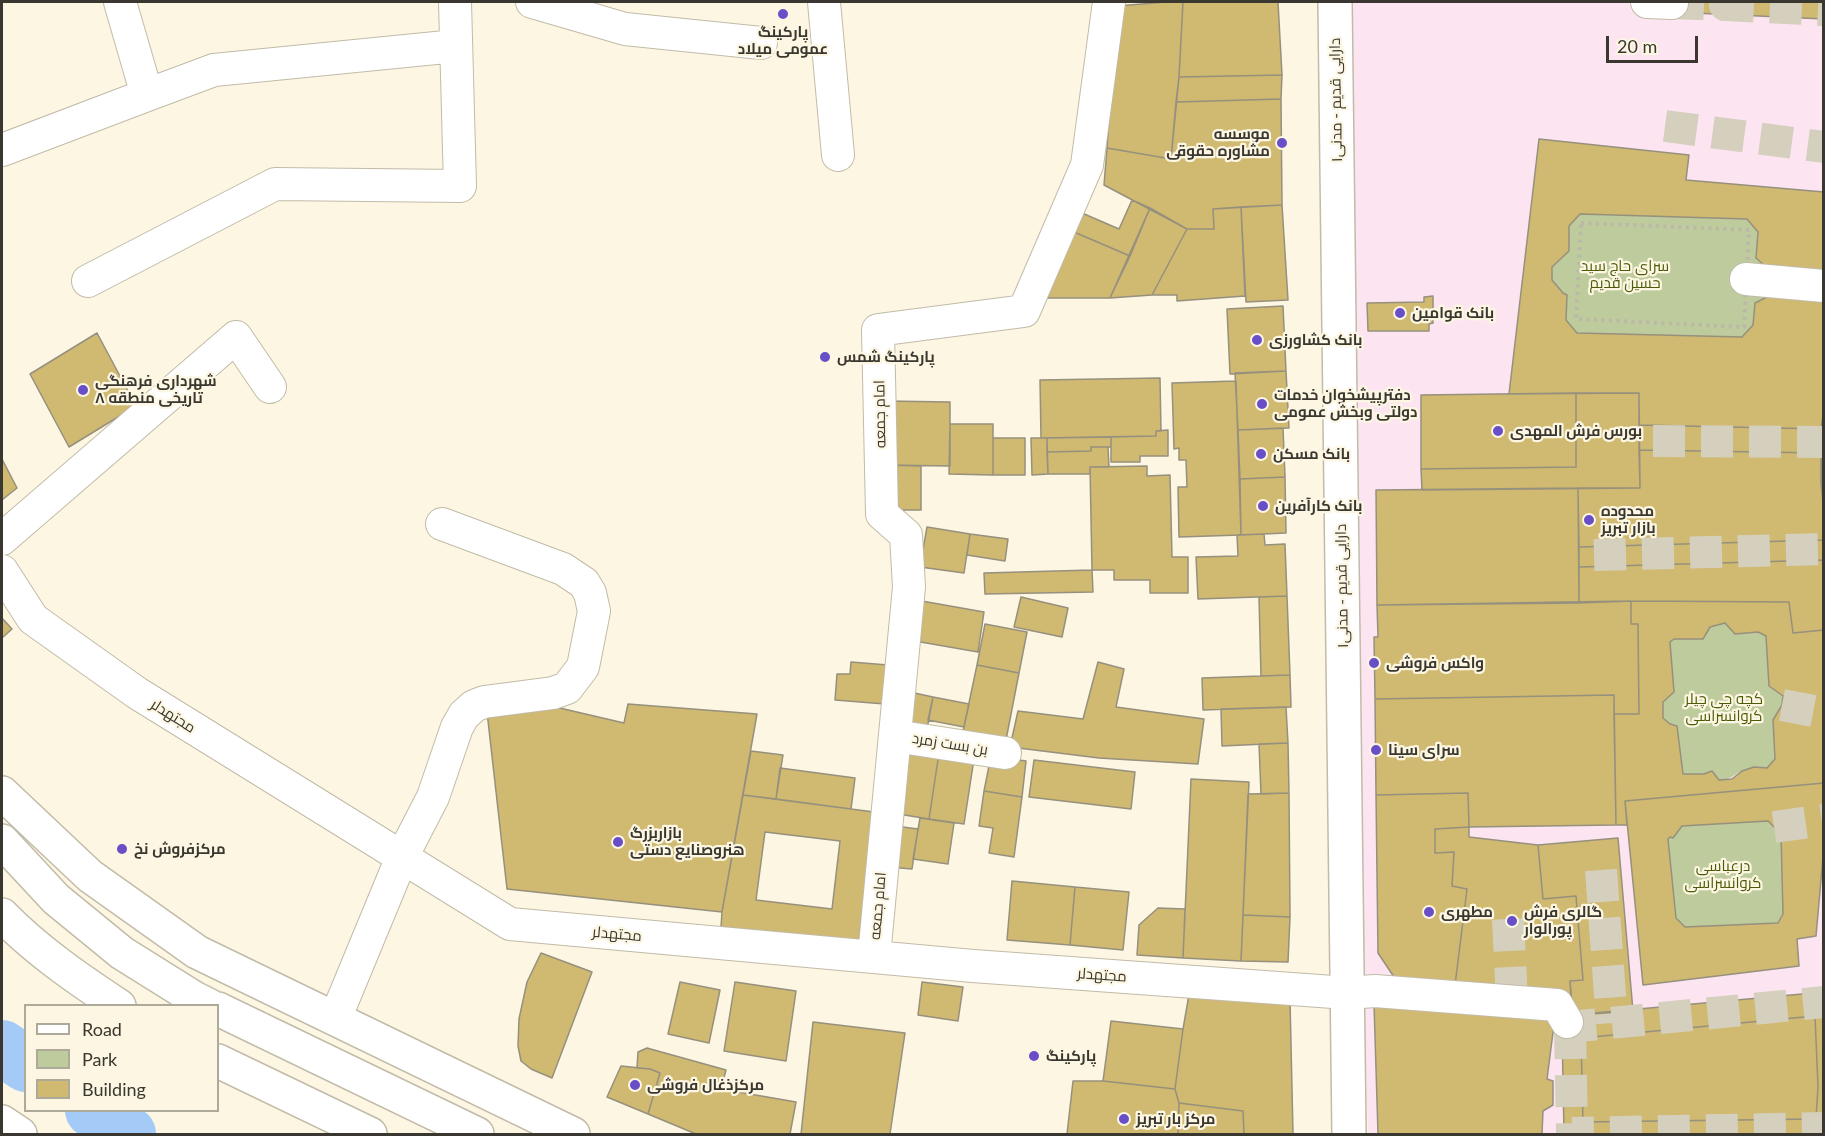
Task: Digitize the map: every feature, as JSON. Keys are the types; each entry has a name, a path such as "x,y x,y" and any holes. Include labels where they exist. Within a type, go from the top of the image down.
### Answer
{"main road":[{"name":"دارایی قدیم - مدنی۱","path":"1335,2 1349,1134"},
{"path":"2,793 90,876 197,952 573,1134"},
{"path":"2,841 56,899 122,953 194,998 208,1004"},
{"path":"2,915 16,929 86,984 117,1004"},
{"path":"219,1009 477,1134"},
{"path":"219,1061 370,1134"},
{"path":"2,1122 20,1134"}],"street":[{"path":"120,2 147,95"},
{"path":"88,281 275,184 460,186 455,2"},
{"path":"532,2 625,29 761,43"},
{"path":"824,2 838,155"},
{"name":"امام جمعه","path":"874,956 909,586 906,535 882,514 878,330 1024,311 1087,165 1109,2"},
{"path":"2,150 214,70 456,46"},
{"path":"1746,279 1824,286"},
{"path":"2,539 236,337 270,387"},
{"path":"335,1019 402,857 433,797 450,744 464,715 474,706 484,702 553,693 567,688 583,667 594,611 590,593 584,583 563,569 442,524"},
{"name":"مجتهدلر","path":"2,571 33,619 147,700 510,924 996,967 1347,993 1375,991 1557,1005 1567,1022"},
{"name":"بن بست زمرد","path":"895,736 1005,753"}],"path":[{"path":"1581,223 1749,230 1746,279 1744,327 1576,319 1581,223"}],"shaded area":[{"name":"محدوده بازار تبریز","path":"1347,2 1823,2 1823,1134 1368,1134 1360,877"}],"green space":[{"name":"سرای حاج سید حسین قدیم","path":"1580,214 1747,219 1758,232 1756,258 1772,272 1769,296 1755,303 1753,325 1742,337 1577,333 1566,320 1567,295 1552,280 1552,267 1569,251 1569,226"},
{"name":"کچه چی چیلر کروانسراسی","path":"1725,623 1736,634 1758,632 1766,636 1769,686 1783,696 1782,705 1773,720 1775,759 1767,768 1748,769 1730,778 1719,780 1711,771 1704,774 1683,774 1677,726 1663,718 1663,702 1670,642 1674,639 1703,639 1710,627"},
{"name":"درعباسی کروانسراسی","path":"1768,821 1781,834 1783,914 1778,923 1685,927 1676,918 1668,839 1673,838 1682,826"}],"building":[{"path":"1183,2 1171,159 1107,148 1117,6"},
{"path":"1183,2 1278,2 1282,75 1179,77"},
{"path":"1672,2 1824,2 1824,19 1671,12"},
{"path":"1282,75 1281,99 1176,102 1179,77"},
{"path":"1281,99 1282,205 1213,209 1214,229 1187,229 1104,185 1107,148 1171,159 1176,102"},
{"path":"1539,139 1689,155 1686,180 1824,192 1824,408 1821,429 1639,425 1639,393 1509,394","holes":["1580,214 1747,219 1758,232 1756,258 1772,272 1769,296 1755,303 1753,325 1742,337 1577,333 1566,320 1567,295 1552,280 1552,267 1569,251 1569,226"]},
{"path":"1132,200 1150,208 1130,256 1067,229 1075,210 1119,229"},
{"path":"1282,205 1288,300 1246,302 1241,207"},
{"path":"1241,207 1245,296 1177,301 1177,295 1152,295 1187,229 1214,229 1213,209"},
{"path":"1150,208 1187,229 1152,295 1110,298"},
{"path":"1067,229 1130,256 1110,298 1037,298"},
{"name":"بانک قوامین","path":"1433,296 1433,323 1429,324 1429,331 1368,331 1367,303 1424,302 1424,297"},
{"name":"بانک کشاورزی","path":"1283,306 1286,371 1230,374 1227,309"},
{"name":"شهرداری فرهنگی تاریخی منطقه ۸","path":"97,333 136,406 69,447 30,374"},
{"name":"دفترپیشخوان خدمات دولتی وبخش عمومی","path":"1286,371 1289,428 1238,430 1235,373"},
{"path":"1160,378 1161,431 1156,431 1156,436 1041,438 1040,380"},
{"path":"1236,381 1241,535 1179,537 1178,487 1187,487 1186,460 1179,460 1179,448 1174,449 1172,383"},
{"name":"بورس فرش المهدی","path":"1576,393 1576,467 1421,469 1421,395"},
{"path":"1576,393 1639,393 1640,488 1422,490 1421,469 1576,467"},
{"path":"886,401 950,402 950,466 885,465"},
{"path":"1824,408 1824,511 1821,442"},
{"path":"950,424 993,424 993,475 949,474"},
{"path":"1639,425 1821,429 1821,453 1639,450"},
{"name":"بانک مسکن","path":"1283,428 1285,477 1240,479 1238,430"},
{"path":"1168,430 1168,456 1140,456 1140,462 1111,462 1111,437 1156,436 1156,431"},
{"path":"1111,437 1111,447 1091,447 1091,451 1047,452 1047,438"},
{"path":"993,438 1025,438 1025,475 993,475"},
{"path":"1031,438 1047,438 1048,474 1032,475"},
{"path":"1091,447 1108,447 1109,467 1090,467 1090,474 1048,474 1047,452 1091,451"},
{"path":"1639,450 1821,453 1824,540 1579,547 1578,488 1640,488"},
{"path":"2,459 17,488 2,500"},
{"path":"885,465 921,466 921,510 885,510"},
{"path":"1147,466 1147,476 1170,475 1172,557 1188,557 1188,593 1150,593 1150,580 1114,580 1114,570 1092,570 1090,467"},
{"name":"بانک کارآفرین","path":"1285,477 1286,533 1241,535 1240,479"},
{"path":"1578,488 1579,603 1377,605 1376,490"},
{"path":"927,527 970,534 964,573 920,567"},
{"path":"970,534 1008,539 1005,561 967,555"},
{"path":"1264,534 1265,545 1285,544 1287,596 1198,599 1196,557 1238,556 1237,535"},
{"path":"1824,540 1824,560 1579,567 1579,547"},
{"path":"1824,560 1824,630 1793,633 1789,602 1579,603 1579,567"},
{"path":"1092,570 1093,592 985,594 984,573"},
{"path":"1287,596 1290,675 1261,676 1259,597"},
{"path":"1021,597 1068,608 1062,637 1014,627"},
{"path":"916,600 984,612 978,652 909,640"},
{"path":"1631,601 1789,602 1793,633 1824,630 1824,783 1625,801 1627,825 1616,825 1614,714 1639,714 1638,624 1631,624","holes":["1725,623 1735,634 1758,632 1766,636 1769,686 1783,696 1782,705 1773,720 1775,759 1767,768 1754,767 1742,771 1732,779 1719,780 1712,771 1704,774 1683,774 1677,726 1663,718 1663,702 1674,692 1670,642 1674,639 1703,639 1710,627"]},
{"path":"1631,601 1631,624 1638,624 1639,714 1614,714 1614,695 1375,699 1374,637 1378,637 1377,605"},
{"path":"2,618 12,629 2,638"},
{"path":"985,624 1027,632 1019,673 977,665"},
{"path":"851,662 888,665 885,704 835,700 837,674 850,674"},
{"path":"1098,662 1124,669 1116,707 1204,719 1198,764 1099,758 1010,747 1018,711 1083,719"},
{"path":"977,665 1019,673 1005,745 962,736"},
{"path":"1290,675 1291,707 1203,710 1202,678"},
{"path":"905,691 933,697 927,729 898,723"},
{"path":"1614,695 1616,825 1469,827 1468,793 1376,795 1375,699"},
{"path":"933,697 969,704 964,727 928,720"},
{"name":"بازاربزرگ هنروصنایع دستی","path":"534,702 624,723 628,704 757,714 722,912 507,889 487,712"},
{"path":"1286,707 1288,743 1222,746 1221,709"},
{"path":"1288,743 1289,793 1261,794 1259,744"},
{"path":"902,748 939,753 929,819 892,813"},
{"path":"751,751 783,755 776,799 743,795"},
{"path":"939,753 974,759 964,824 929,819"},
{"path":"991,756 1026,761 1022,797 984,791"},
{"path":"1034,760 1135,772 1131,809 1029,797"},
{"path":"780,768 855,778 851,809 776,799"},
{"path":"1191,779 1249,782 1241,961 1183,958"},
{"path":"1824,783 1824,846 1816,936 1797,939 1799,966 1643,985 1625,801","holes":["1768,821 1781,834 1783,914 1778,923 1685,927 1676,918 1668,839 1673,838 1682,826"]},
{"path":"984,791 1022,797 1014,857 989,853 993,828 979,826"},
{"path":"1289,793 1290,917 1243,915 1248,794"},
{"path":"1468,793 1469,827 1435,829 1435,853 1454,852 1452,886 1467,889 1454,993 1400,986 1378,953 1376,795"},
{"path":"743,795 874,812 859,941 721,927","holes":["765,832 840,841 832,909 756,900"]},
{"path":"920,818 954,823 948,864 913,859"},
{"path":"895,826 918,829 912,869 889,867"},
{"path":"1469,827 1469,837 1538,845 1543,899 1576,896 1583,980 1570,981 1571,1000 1454,993 1467,889 1452,886 1454,852 1435,853 1435,829"},
{"path":"1618,838 1633,1011 1573,1015 1570,981 1583,980 1576,896 1543,899 1538,845"},
{"path":"1012,881 1075,887 1070,945 1007,940"},
{"path":"1075,887 1129,892 1123,950 1070,945"},
{"path":"1158,908 1185,909 1183,958 1137,955 1139,925"},
{"path":"1243,915 1290,917 1288,962 1241,961"},
{"path":"541,953 592,972 552,1078 531,1069 521,1061 518,1046 519,1019 527,982"},
{"path":"680,982 720,990 709,1043 668,1034"},
{"path":"735,982 796,991 786,1061 724,1051"},
{"path":"922,982 963,987 958,1021 918,1015"},
{"path":"1190,989 1290,999 1293,1134 1244,1134 1243,1111 1179,1103 1175,1089"},
{"path":"1824,992 1824,1013 1815,1016 1581,1038 1571,1038 1562,1029 1573,1015"},
{"path":"1374,1004 1555,1017 1547,1079 1553,1081 1553,1105 1543,1111 1542,1134 1378,1134"},
{"path":"1824,1013 1824,1134 1815,1134 1818,1087 1815,1016"},
{"path":"1815,1016 1818,1087 1816,1119 1583,1122 1581,1038"},
{"path":"1111,1021 1183,1029 1175,1089 1103,1081"},
{"path":"813,1022 905,1033 890,1134 801,1134"},
{"path":"1562,1029 1571,1038 1581,1038 1583,1122 1816,1119 1815,1134 1564,1134"},
{"path":"647,1048 726,1070 721,1089 796,1102 790,1134 696,1134 648,1114 660,1073 637,1068 638,1052"},
{"name":"مرکزذغال فروشی","path":"621,1066 650,1069 660,1073 648,1114 607,1097"},
{"name":"مرکز بار تبریز","path":"1073,1081 1103,1081 1175,1089 1179,1103 1178,1134 1067,1134"},
{"path":"1179,1103 1243,1111 1244,1134 1178,1134"}],"waterway":[{"path":"2,1048 24,1063"},
{"path":"96,1112 128,1134"}],"tunnel":[{"path":"1725,2 1725,5 1824,10"},
{"path":"1672,3 1725,5"},
{"path":"1665,126 1824,147"},
{"path":"1653,441 1824,442"},
{"path":"1594,555 1824,549"},
{"path":"1782,705 1824,713"},
{"path":"1774,827 1824,820"},
{"path":"1601,870 1612,1023"},
{"path":"1508,919 1512,1001"},
{"path":"1567,1022 1570,1027 1824,1002"},
{"path":"1570,1027 1572,1133 1824,1128"}],"place":[{"name":"پارکینگ عمومی میلاد","path":"783,14"},
{"name":"موسسه مشاوره حقوقی","path":"1282,143"},
{"name":"بانک قوامین","path":"1400,313"},
{"name":"بانک کشاورزی","path":"1257,340"},
{"name":"پارکینگ شمس","path":"825,357"},
{"name":"شهرداری فرهنگی تاریخی منطقه ۸","path":"83,390"},
{"name":"دفترپیشخوان خدمات دولتی وبخش عمومی","path":"1262,404"},
{"name":"بورس فرش المهدی","path":"1498,431"},
{"name":"بانک مسکن","path":"1261,454"},
{"name":"بانک کارآفرین","path":"1263,506"},
{"name":"محدوده بازار تبریز","path":"1589,520"},
{"name":"واکس فروشی","path":"1374,663"},
{"name":"سرای سینا","path":"1376,750"},
{"name":"بازاربزرگ هنروصنایع دستی","path":"618,842"},
{"name":"مرکزفروش نخ","path":"122,849"},
{"name":"مطهری","path":"1429,912"},
{"name":"گالری فرش پورالوار","path":"1512,921"},
{"name":"پارکینگ","path":"1034,1056"},
{"name":"مرکزذغال فروشی","path":"635,1085"},
{"name":"مرکز بار تبریز","path":"1124,1119"}]}
